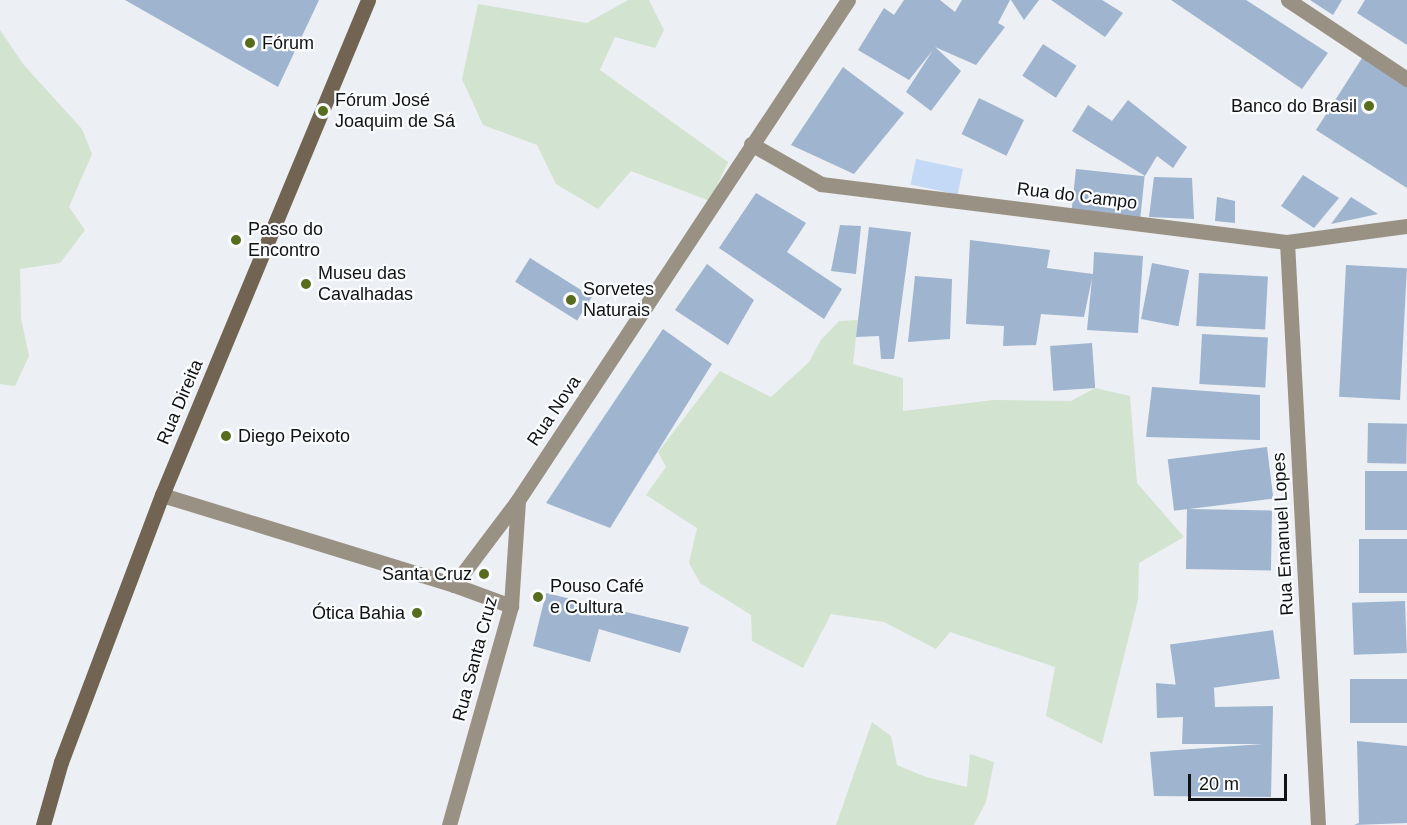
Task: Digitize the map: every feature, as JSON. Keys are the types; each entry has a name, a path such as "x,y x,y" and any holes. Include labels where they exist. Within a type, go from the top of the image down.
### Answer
{"main road":[{"name":"Rua Direita","path":"42,825 61,762 162,495 368,0"}],"street":[{"name":"Rua Nova","path":"454,585 518,500 848,0"},
{"path":"1288,0 1407,79"},
{"name":"Rua do Campo","path":"751,144 821,184 1287,242 1407,226"},
{"name":"Rua Emanuel Lopes","path":"1287,242 1318,825"},
{"path":"162,495 454,585 511,606"},
{"name":"Rua Santa Cruz","path":"449,825 511,606 518,500"}],"green space":[{"path":"628,0 649,0 664,30 655,48 615,37 600,70 728,162 710,201 631,171 598,209 556,184 537,145 483,125 462,79 478,4 587,23"},
{"path":"0,30 23,64 82,129 92,154 69,207 85,230 60,263 20,269 21,318 29,356 15,386 0,384"},
{"path":"858,320 853,364 903,378 903,411 993,400 1071,401 1095,388 1130,396 1137,483 1184,537 1139,563 1138,600 1102,744 1046,716 1055,667 950,632 936,649 884,622 831,614 803,668 752,641 751,615 700,583 689,563 697,528 646,495 666,467 658,452 720,371 771,397 809,362 821,340 839,321"},
{"path":"872,722 891,736 897,765 926,777 967,787 970,754 994,762 986,802 974,825 836,825"}],"water":[{"path":"916,159 963,169 958,194 911,184"}],"building":[{"name":"Fórum","path":"125,0 319,0 278,87"},
{"path":"904,0 940,0 955,12 962,0 1010,0 998,23 1005,27 976,65 935,47 961,71 931,111 906,92 933,50 909,80 858,50 884,8 894,15"},
{"path":"1011,0 1039,0 1024,20"},
{"path":"1051,0 1102,0 1123,13 1105,37"},
{"path":"1171,0 1246,0 1328,53 1302,89"},
{"path":"1310,0 1342,0 1333,15"},
{"path":"1365,0 1407,0 1407,45 1357,13"},
{"path":"1043,44 1077,66 1056,98 1022,76"},
{"name":"Banco do Brasil","path":"1364,55 1407,83 1407,188 1316,130"},
{"path":"843,67 904,113 854,174 791,145"},
{"path":"979,98 1024,120 1006,156 961,134"},
{"path":"1128,100 1187,147 1173,168 1157,156 1145,176 1072,131 1088,105 1112,121"},
{"path":"1076,169 1145,176 1140,218 1072,211"},
{"path":"1303,175 1339,198 1314,228 1281,206"},
{"path":"1154,177 1192,178 1194,219 1149,217"},
{"path":"756,193 806,223 787,252 842,289 824,319 719,248"},
{"path":"1217,197 1235,201 1235,223 1215,221"},
{"path":"1351,197 1378,214 1331,224"},
{"path":"840,225 861,226 856,274 831,271"},
{"path":"869,227 911,232 894,359 881,359 879,336 856,337"},
{"path":"970,240 1050,250 1047,268 1093,274 1094,252 1143,256 1138,333 1087,330 1092,278 1084,317 1041,314 1036,345 1003,346 1004,326 966,324"},
{"path":"530,258 592,297 577,320 515,282"},
{"path":"1152,263 1189,270 1178,326 1141,319"},
{"path":"707,264 754,300 728,345 675,310"},
{"path":"1346,265 1407,268 1400,400 1339,397"},
{"path":"1199,273 1268,277 1265,330 1196,326"},
{"path":"915,276 952,279 950,339 908,342"},
{"path":"663,329 712,364 610,528 546,503"},
{"path":"1202,334 1268,337 1265,387 1199,384"},
{"path":"1092,343 1095,388 1053,391 1050,346"},
{"path":"1152,387 1260,395 1260,440 1146,437"},
{"path":"1368,423 1407,424 1406,464 1367,463"},
{"path":"1267,447 1273,499 1174,511 1168,459"},
{"path":"1365,471 1407,471 1407,530 1365,530"},
{"path":"1187,509 1272,510 1271,570 1186,569"},
{"path":"1359,539 1407,539 1407,593 1359,593"},
{"path":"546,593 689,627 680,653 599,629 590,662 533,646"},
{"path":"1405,601 1407,653 1354,655 1352,603"},
{"path":"1273,630 1280,679 1177,693 1170,644"},
{"path":"1350,679 1407,679 1407,723 1350,723"},
{"path":"1156,683 1214,688 1215,707 1273,706 1271,797 1154,796 1150,752 1263,744 1182,744 1183,717 1157,718"},
{"path":"1357,741 1407,746 1407,823 1354,825 1359,823"}],"place":[{"name":"Fórum","path":"250,43"},
{"name":"Banco do Brasil","path":"1369,106"},
{"name":"Fórum José Joaquim de Sá","path":"323,111"},
{"name":"Passo do Encontro","path":"236,240"},
{"name":"Museu das Cavalhadas","path":"306,284"},
{"name":"Sorvetes Naturais","path":"571,300"},
{"name":"Diego Peixoto","path":"226,436"},
{"name":"Santa Cruz","path":"484,574"},
{"name":"Pouso Café e Cultura","path":"538,597"},
{"name":"Ótica Bahia","path":"417,613"}]}
